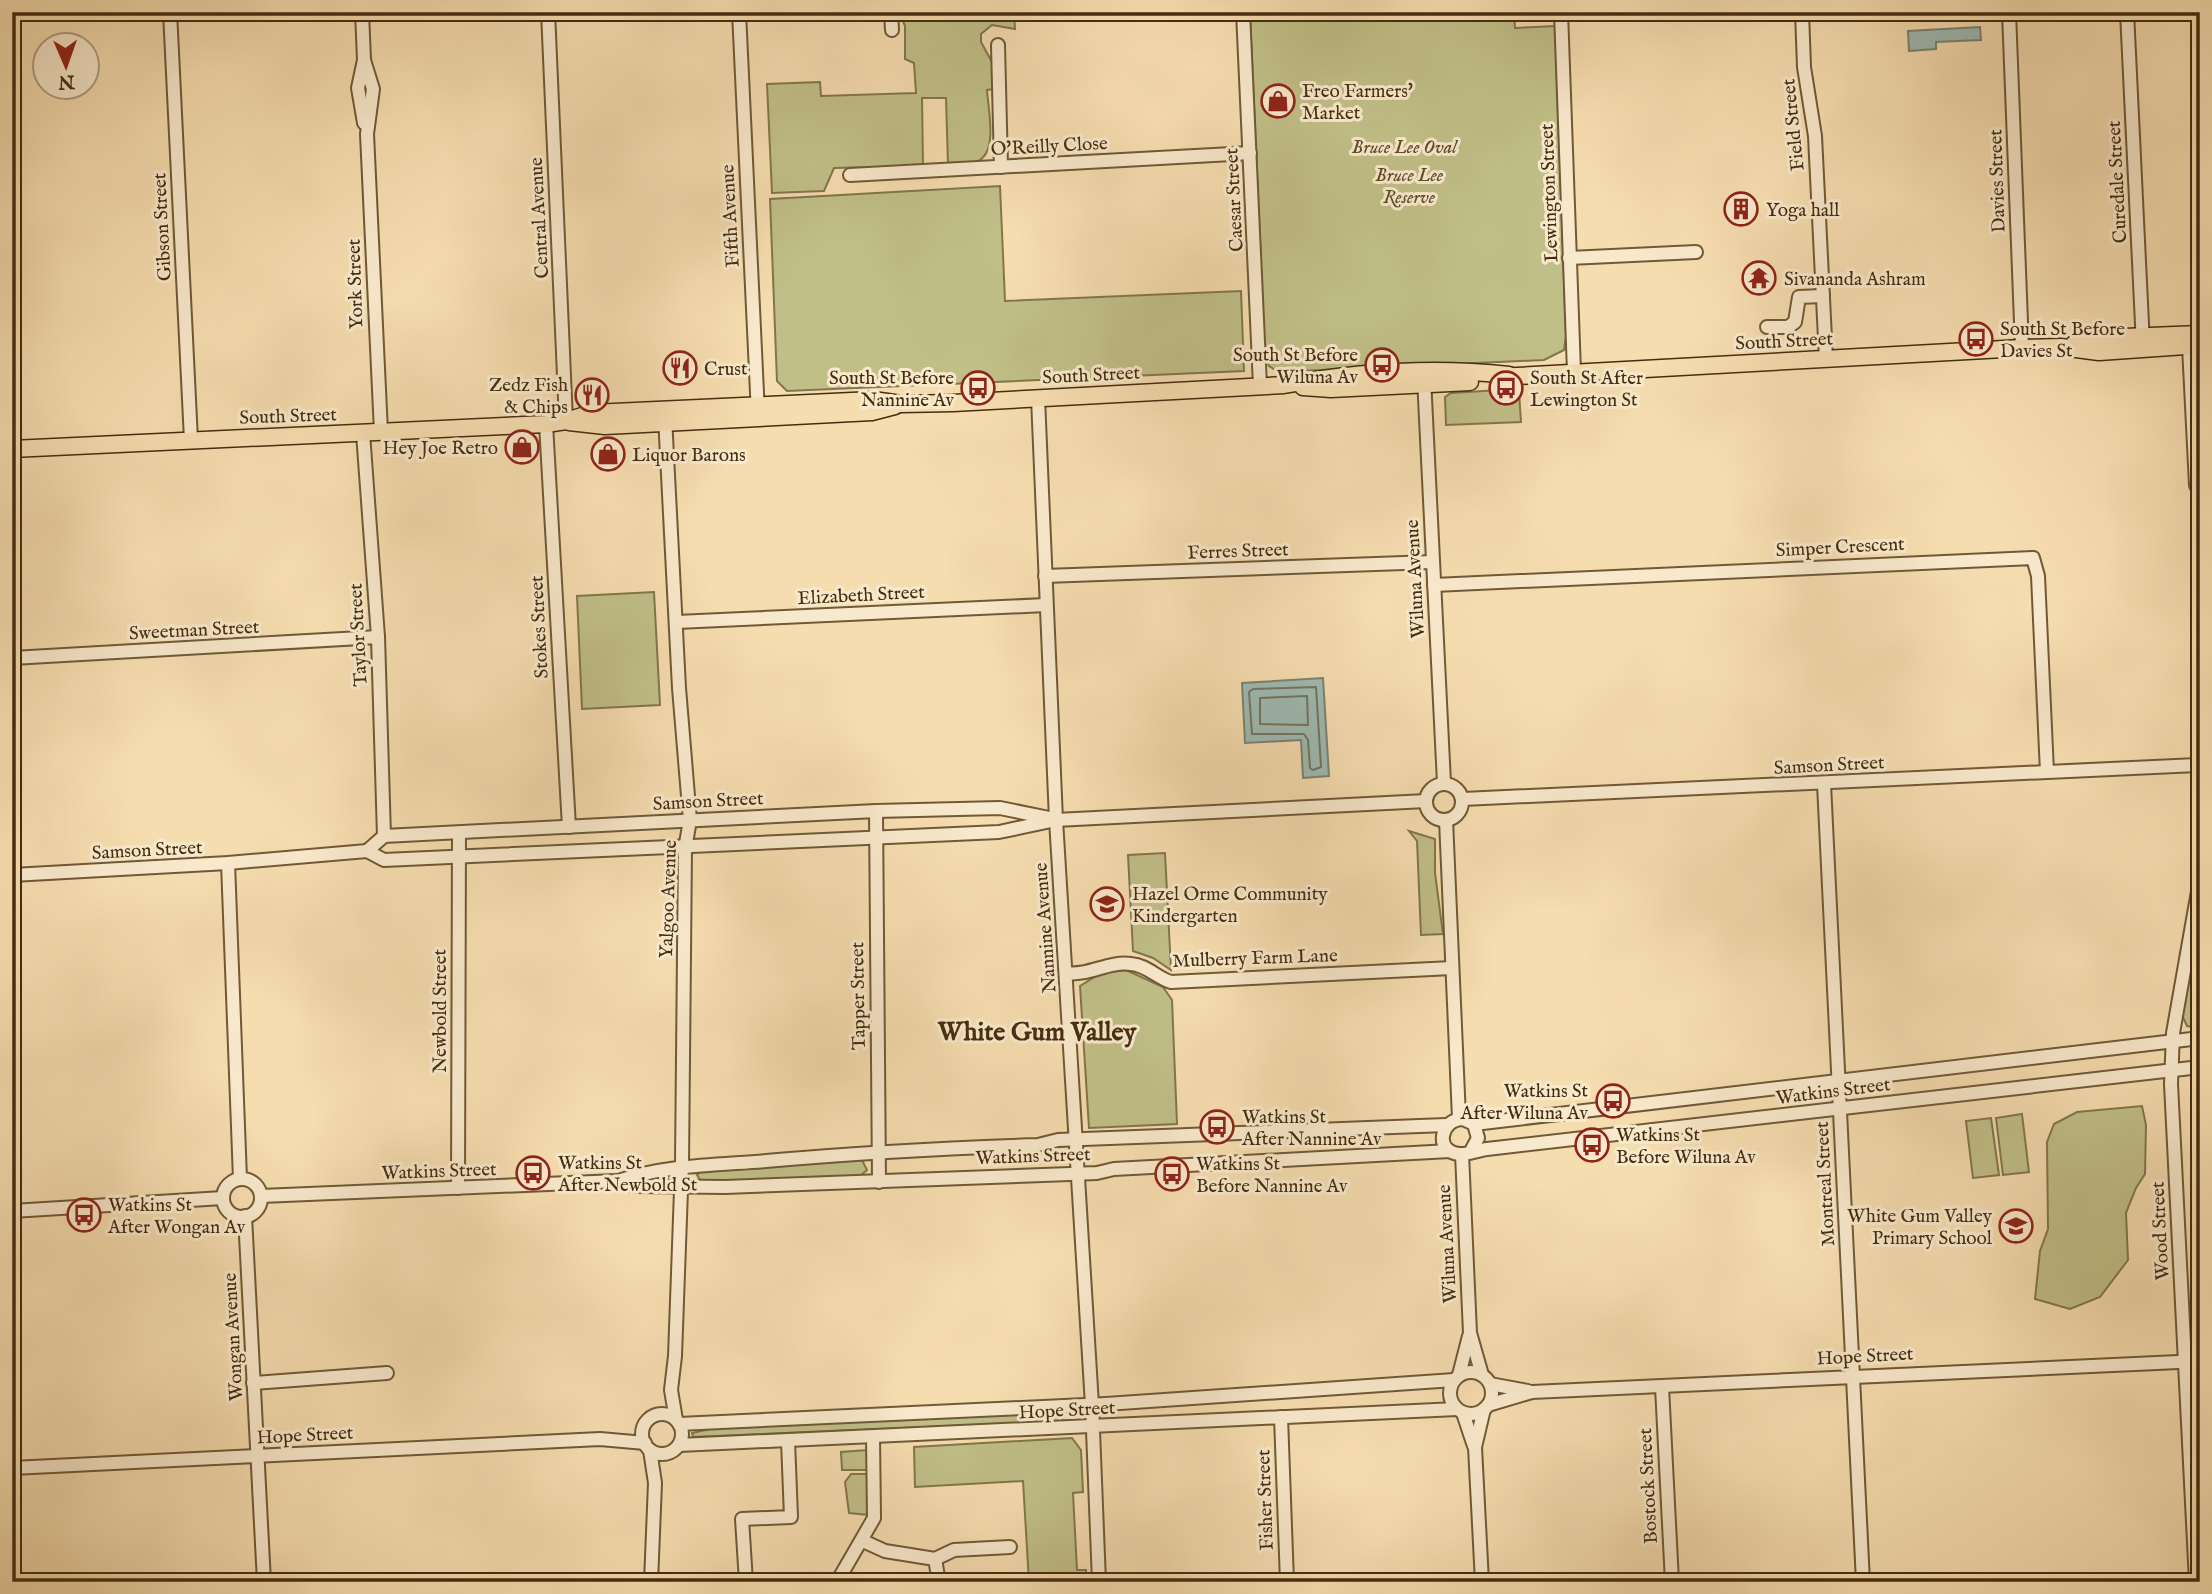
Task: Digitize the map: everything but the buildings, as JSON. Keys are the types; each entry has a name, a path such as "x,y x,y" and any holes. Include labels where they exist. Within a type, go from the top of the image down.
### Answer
{"main road":[{"name":"South Street","path":"12,449 546,424 592,413 665,416 758,411 873,400 901,404 1283,385 1331,389 1424,379 2022,348 2061,347 2099,352 2143,343 2196,342"}],"street":[{"name":"Gibson Street","path":"170,12 191,440"},
{"name":"York Street","path":"362,12 364,60 358,88 367,134 382,432"},
{"name":"Central Avenue","path":"548,12 566,421"},
{"name":"Fifth Avenue","path":"738,12 758,411"},
{"path":"891,12 892,30"},
{"name":"Caesar Street","path":"1243,12 1260,386"},
{"name":"Lewington Street","path":"1561,12 1574,372"},
{"name":"Field Street","path":"1802,12 1804,67 1815,136 1826,359"},
{"name":"Davies Street","path":"2009,12 2022,348"},
{"name":"Curedale Street","path":"2127,12 2143,343"},
{"path":"998,45 1001,167"},
{"name":"O'Reilly Close","path":"850,175 1250,153"},
{"path":"1569,258 1696,252"},
{"path":"1767,327 1788,327 1795,322 1799,297 1823,296"},
{"path":"2196,342 2196,485 2200,494"},
{"name":"Wiluna Avenue","path":"1424,379 1444,783"},
{"name":"Nannine Avenue","path":"1038,398 1056,820 1092,1405 1099,1582"},
{"name":"Yalgoo Avenue","path":"665,416 690,820 685,849 682,1168 675,1356 671,1390 677,1422"},
{"name":"Stokes Street","path":"546,424 569,827"},
{"name":"Taylor Street","path":"363,433 378,637 384,836"},
{"path":"2200,511 2200,527"},
{"name":"Simper Crescent","path":"1434,584 2033,558 2038,576 2046,772"},
{"name":"Ferres Street","path":"1045,576 1432,562"},
{"name":"Elizabeth Street","path":"677,622 1046,605"},
{"name":"Sweetman Street","path":"12,658 378,637"},
{"name":"Samson Street","path":"1463,799 1824,784 2199,764"},
{"path":"1444,783 1457,788 1463,799 1459,813 1446,820 1432,815 1426,801 1432,788 1444,783"},
{"name":"Montreal Street","path":"1824,784 1863,1582"},
{"name":"Samson Street","path":"12,876 228,863 367,851 384,860 685,849 875,836 999,832 1056,820 1426,801"},
{"name":"Samson Street","path":"384,836 876,811 1000,808 1056,820"},
{"name":"Tapper Street","path":"876,811 879,1182"},
{"path":"1446,820 1459,1118"},
{"name":"Newbold Street","path":"458,1188 459,833"},
{"path":"367,851 384,836"},
{"path":"228,863 240,1179"},
{"name":"Wood Street","path":"2196,1582 2171,1069 2173,1041 2200,880"},
{"name":"Mulberry Farm Lane","path":"1066,972 1086,974 1105,965 1130,964 1142,966 1171,982 1452,968"},
{"name":"Watkins Street","path":"1474,1124 2200,1038"},
{"name":"Watkins Street","path":"618,1181 637,1186 680,1187 879,1182 1461,1152 2200,1067"},
{"path":"1459,1118 1474,1124 1478,1138 1461,1152 1442,1137 1446,1125 1459,1118"},
{"name":"Watkins Street","path":"261,1196 618,1181 640,1174 682,1168 878,1152 1038,1145 1058,1140 1446,1125"},
{"name":"Wiluna Avenue","path":"1461,1152 1470,1332 1486,1380"},
{"path":"240,1179 251,1182 261,1196 258,1207 245,1216 233,1214 223,1198 226,1188 240,1179"},
{"path":"12,1211 223,1198"},
{"name":"Wongan Avenue","path":"245,1216 264,1582"},
{"name":"Wiluna Avenue","path":"1457,1377 1470,1332"},
{"name":"Hope Street","path":"1486,1407 1532,1392 2200,1361"},
{"path":"1475,1447 1460,1411 1449,1395 1457,1377 1471,1372 1486,1380 1492,1394 1475,1447 1482,1582"},
{"path":"253,1383 387,1373"},
{"name":"Hope Street","path":"677,1422 1092,1405 1457,1377"},
{"name":"Hope Street","path":"1486,1380 1532,1392"},
{"name":"Bostock Street","path":"1662,1387 1672,1582"},
{"name":"Yalgoo Avenue","path":"657,1415 671,1390"},
{"path":"1460,1411 1470,1414 1486,1407"},
{"name":"Hope Street","path":"679,1445 1460,1411"},
{"path":"651,1582 655,1483 644,1427 657,1415 677,1422 682,1434 679,1445 665,1454 655,1483"},
{"name":"Fisher Street","path":"1280,1417 1287,1582"},
{"name":"Hope Street","path":"600,1439 644,1427"},
{"path":"837,1582 863,1541 876,1506 873,1437"},
{"name":"Hope Street","path":"12,1468 600,1439 647,1446"},
{"path":"746,1582 742,1519 791,1517 788,1441"},
{"path":"647,1446 665,1454"},
{"path":"863,1541 884,1551 934,1559 954,1550 1010,1547"},
{"path":"934,1559 939,1582"}],"green space":[{"path":"899,12 1014,12 1015,29 992,25 981,34 981,42 992,62 995,89 987,90 990,130 988,150 976,162 948,165 946,98 922,98 923,166 834,168 824,191 772,193 767,84 820,82 821,96 916,93 914,63 905,59 905,26"},
{"name":"Bruce Lee Reserve","path":"1250,12 1514,12 1515,28 1555,26 1566,336 1564,350 1544,360 1278,372 1269,366 1265,355"},
{"path":"1000,186 1005,301 1241,291 1244,371 787,391 777,381 770,199"},
{"path":"1500,390 1519,392 1521,422 1446,425 1445,397 1451,393"},
{"path":"654,592 660,705 582,709 577,596"},
{"path":"1409,831 1435,839 1435,873 1443,934 1421,935 1417,841"},
{"path":"1165,853 1171,970 1153,958 1133,951 1128,855"},
{"path":"2200,920 2200,1028 2187,1026 2182,1015"},
{"path":"1126,970 1163,987 1172,1000 1177,1124 1089,1128 1080,986 1101,973"},
{"path":"2142,1106 2146,1125 2145,1174 2126,1213 2128,1260 2100,1297 2070,1309 2035,1299 2040,1251 2048,1229 2047,1142 2054,1124 2077,1112"},
{"path":"2022,1114 2029,1172 2003,1175 1996,1118"},
{"path":"1991,1118 1999,1175 1973,1178 1966,1121"},
{"path":"862,1160 867,1170 859,1177 701,1181 697,1175 700,1172 768,1163"},
{"path":"1063,1409 1062,1421 693,1437 692,1433 743,1422"},
{"path":"1072,1438 1081,1450 1083,1492 1073,1493 1077,1570 1086,1570 1087,1582 1029,1582 1023,1481 915,1487 914,1447"},
{"path":"867,1450 869,1470 842,1470 841,1452"},
{"path":"851,1474 867,1474 869,1477 868,1515 849,1513 845,1482"}],"water":[{"path":"1980,27 1981,40 1936,42 1936,49 1909,51 1908,31"},
{"path":"1323,678 1329,776 1303,778 1301,740 1245,743 1242,683"}],"place":[{"name":"Freo Farmers' Market","path":"1278,101"},
{"name":"Yoga hall","path":"1741,209"},
{"name":"Sivananda Ashram","path":"1759,278"},
{"name":"South St Before Davies St","path":"1976,339"},
{"name":"South St Before Wiluna Av","path":"1382,365"},
{"name":"Crust","path":"680,368"},
{"name":"South St Before Nannine Av","path":"978,388"},
{"name":"South St After Lewington St","path":"1506,388"},
{"name":"Zedz Fish & Chips","path":"592,395"},
{"name":"Hey Joe Retro","path":"522,447"},
{"name":"Liquor Barons","path":"608,454"},
{"name":"Hazel Orme Community Kindergarten","path":"1107,904"},
{"name":"Watkins St After Wiluna Av","path":"1613,1101"},
{"name":"Watkins St After Nannine Av","path":"1217,1127"},
{"name":"Watkins St Before Wiluna Av","path":"1592,1145"},
{"name":"Watkins St After Newbold St","path":"533,1173"},
{"name":"Watkins St Before Nannine Av","path":"1172,1174"},
{"name":"Watkins St After Wongan Av","path":"84,1215"},
{"name":"White Gum Valley Primary School","path":"2016,1226"}],"district":[{"name":"White Gum Valley","path":"1037,1031"}],"park label":[{"name":"Bruce Lee Oval","path":"1404,146"}]}
